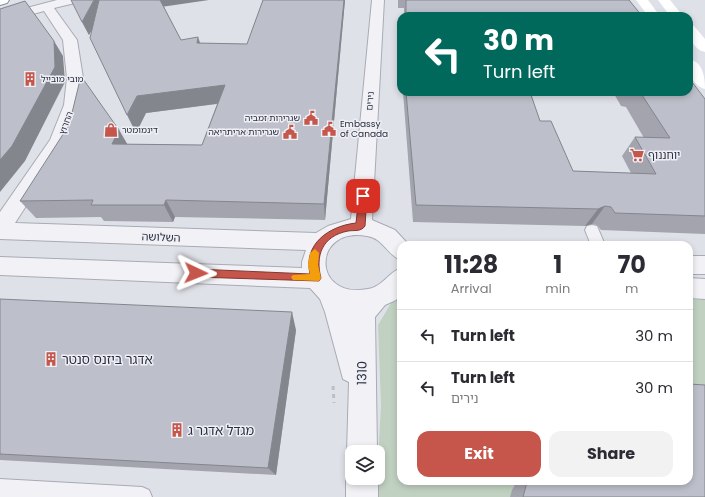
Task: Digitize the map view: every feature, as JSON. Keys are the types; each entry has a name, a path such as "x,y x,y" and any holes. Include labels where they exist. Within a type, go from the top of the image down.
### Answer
{"main road":[{"path":"642,0 651,12"},
{"path":"664,0 674,12"},
{"path":"693,34 705,48"},
{"path":"693,68 705,84"}],"street":[{"path":"0,19 71,0"},
{"name":"נירים","path":"361,226 378,0"},
{"name":"החרוץ","path":"0,230 59,140 72,105 75,78 70,40 47,6"},
{"path":"361,421 350,350 341,318 313,265 315,253 322,242 332,233 346,228 361,226 386,234 397,245"},
{"name":"השלושה","path":"0,230 322,242"},
{"path":"693,265 705,265"},
{"path":"0,266 323,286 343,300 360,302 376,299 391,290 397,283"},
{"path":"693,288 705,289"},
{"name":"1310","path":"362,445 363,314 376,299"},
{"path":"362,485 362,497"}],"lane":[{"path":"592,230 596,241"},
{"path":"0,489 142,497"}],"green space":[{"path":"693,299 705,300 705,497 376,497 377,485 385,485 385,445 379,445 381,405 378,325 391,303 397,301 397,485 693,485"}],"building":[{"path":"71,0 94,0 82,22"},
{"path":"99,0 160,0 181,40 198,37 197,43 247,44 263,0 344,0 324,204 166,200 164,205 91,205 93,200 20,201 69,125 81,76 119,130 112,144 202,145 225,85 137,96 127,115 90,38"},
{"path":"406,0 629,0 639,12 406,12"},
{"path":"25,1 54,41 55,67 12,146 0,160 0,9"},
{"path":"693,83 705,99 705,216 615,213 611,207 605,206 598,209 416,205 406,96 531,96 540,121 551,121 573,171 656,174 635,137 670,138 643,96 693,96"},
{"name":"מגדל אדגר ג","path":"0,299 292,312 268,468 0,454"},
{"path":"693,384 705,385 705,497 523,497 526,486 693,485"}],"slow traffic":[{"path":"296,277 316,278 313,265 315,253"}],"place":[{"name":"מובי מובייל","path":"30,79"},
{"name":"שגרירות זמביה","path":"311,118"},
{"name":"Embassy of Canada","path":"329,129"},
{"name":"דינמומטר","path":"111,130"},
{"name":"שגרירות אריתריאה","path":"290,132"},
{"name":"יוחננוף","path":"637,155"},
{"name":"אדגר ביזנס סנטר","path":"51,359"},
{"name":"מגדל אדגר ג","path":"177,430"}],"route":[{"path":"196,273 316,278 313,265 315,253 322,242 332,233 346,228 361,226 363,196"}]}
